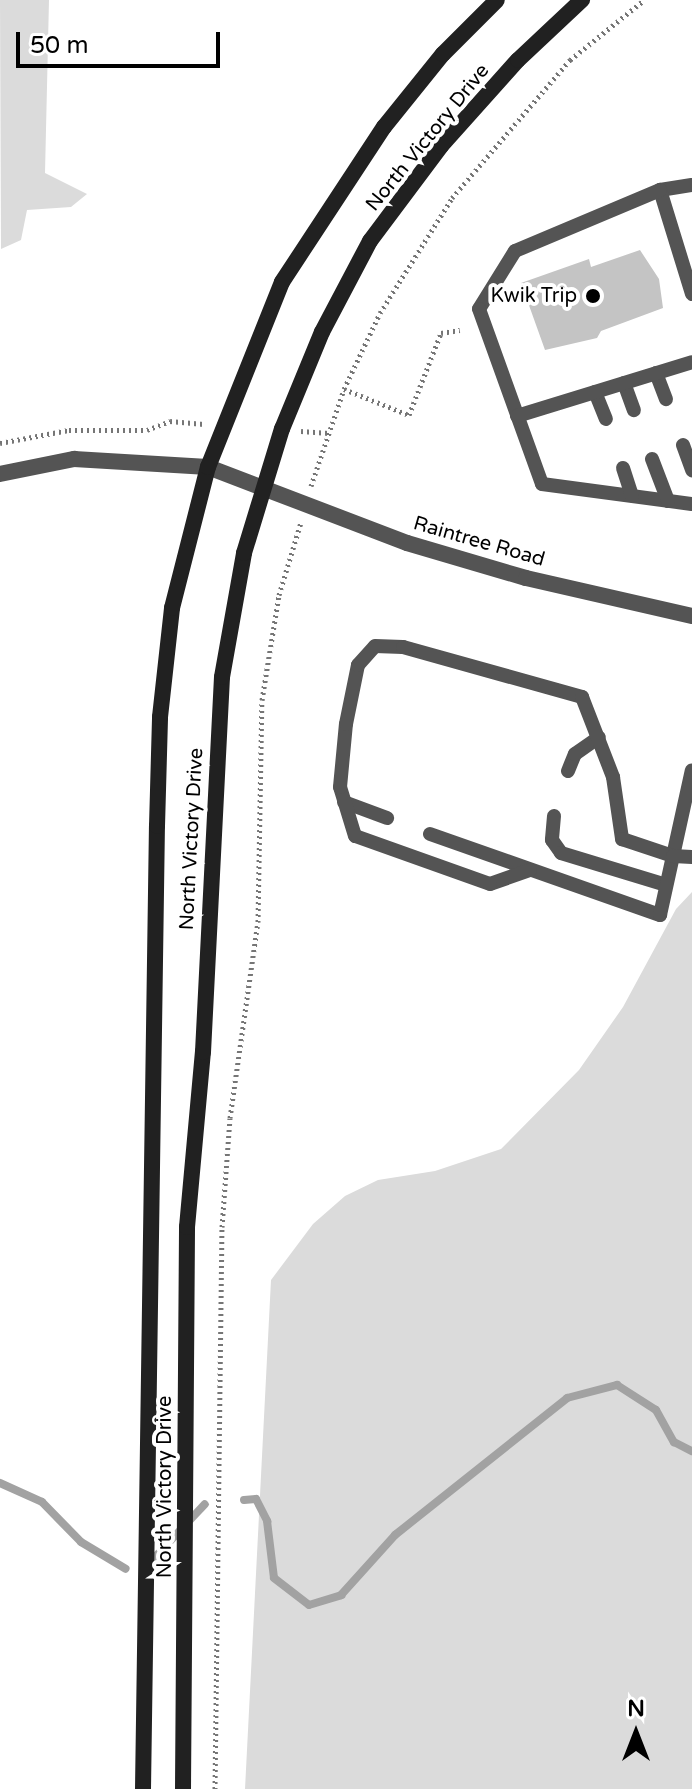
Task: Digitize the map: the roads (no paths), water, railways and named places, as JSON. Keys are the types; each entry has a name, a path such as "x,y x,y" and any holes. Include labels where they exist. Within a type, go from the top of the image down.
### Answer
{"main road":[{"name":"North Victory Drive","path":"143,1789 160,717 172,608 208,467 282,282 384,127 443,54 497,0"},
{"name":"North Victory Drive","path":"183,1789 187,1227 203,1052 222,677 260,488 322,332 370,241 441,146 518,60 582,0"}],"street":[{"name":"Raintree Road","path":"0,474 74,459 208,467 407,543 526,578 692,616"}],"lane":[{"path":"692,185 660,190 515,251 479,309 542,484 692,504"},
{"path":"660,190 692,294"},
{"path":"517,416 692,362"},
{"path":"656,373 666,399"},
{"path":"624,383 634,410"},
{"path":"595,392 606,419"},
{"path":"683,445 692,470"},
{"path":"652,459 668,501"},
{"path":"623,468 632,496"},
{"path":"530,870 490,884 443,870 355,836 340,787 346,724 358,665 375,646 403,647 582,697 613,777 622,839 673,856 692,857"},
{"path":"568,771 575,754 599,737"},
{"path":"430,834 660,915 692,770"},
{"path":"344,802 387,818"},
{"path":"554,816 552,840 561,853 666,885"}],"waterway":[{"path":"244,1500 256,1499 267,1521 274,1578 309,1605 341,1595 395,1535 567,1398 617,1385 656,1410 674,1442 692,1451"},
{"path":"0,1483 42,1502 81,1542 126,1569"},
{"path":"145,1561 156,1556 205,1504"}],"place":[{"name":"Kwik Trip","path":"593,296"}]}
